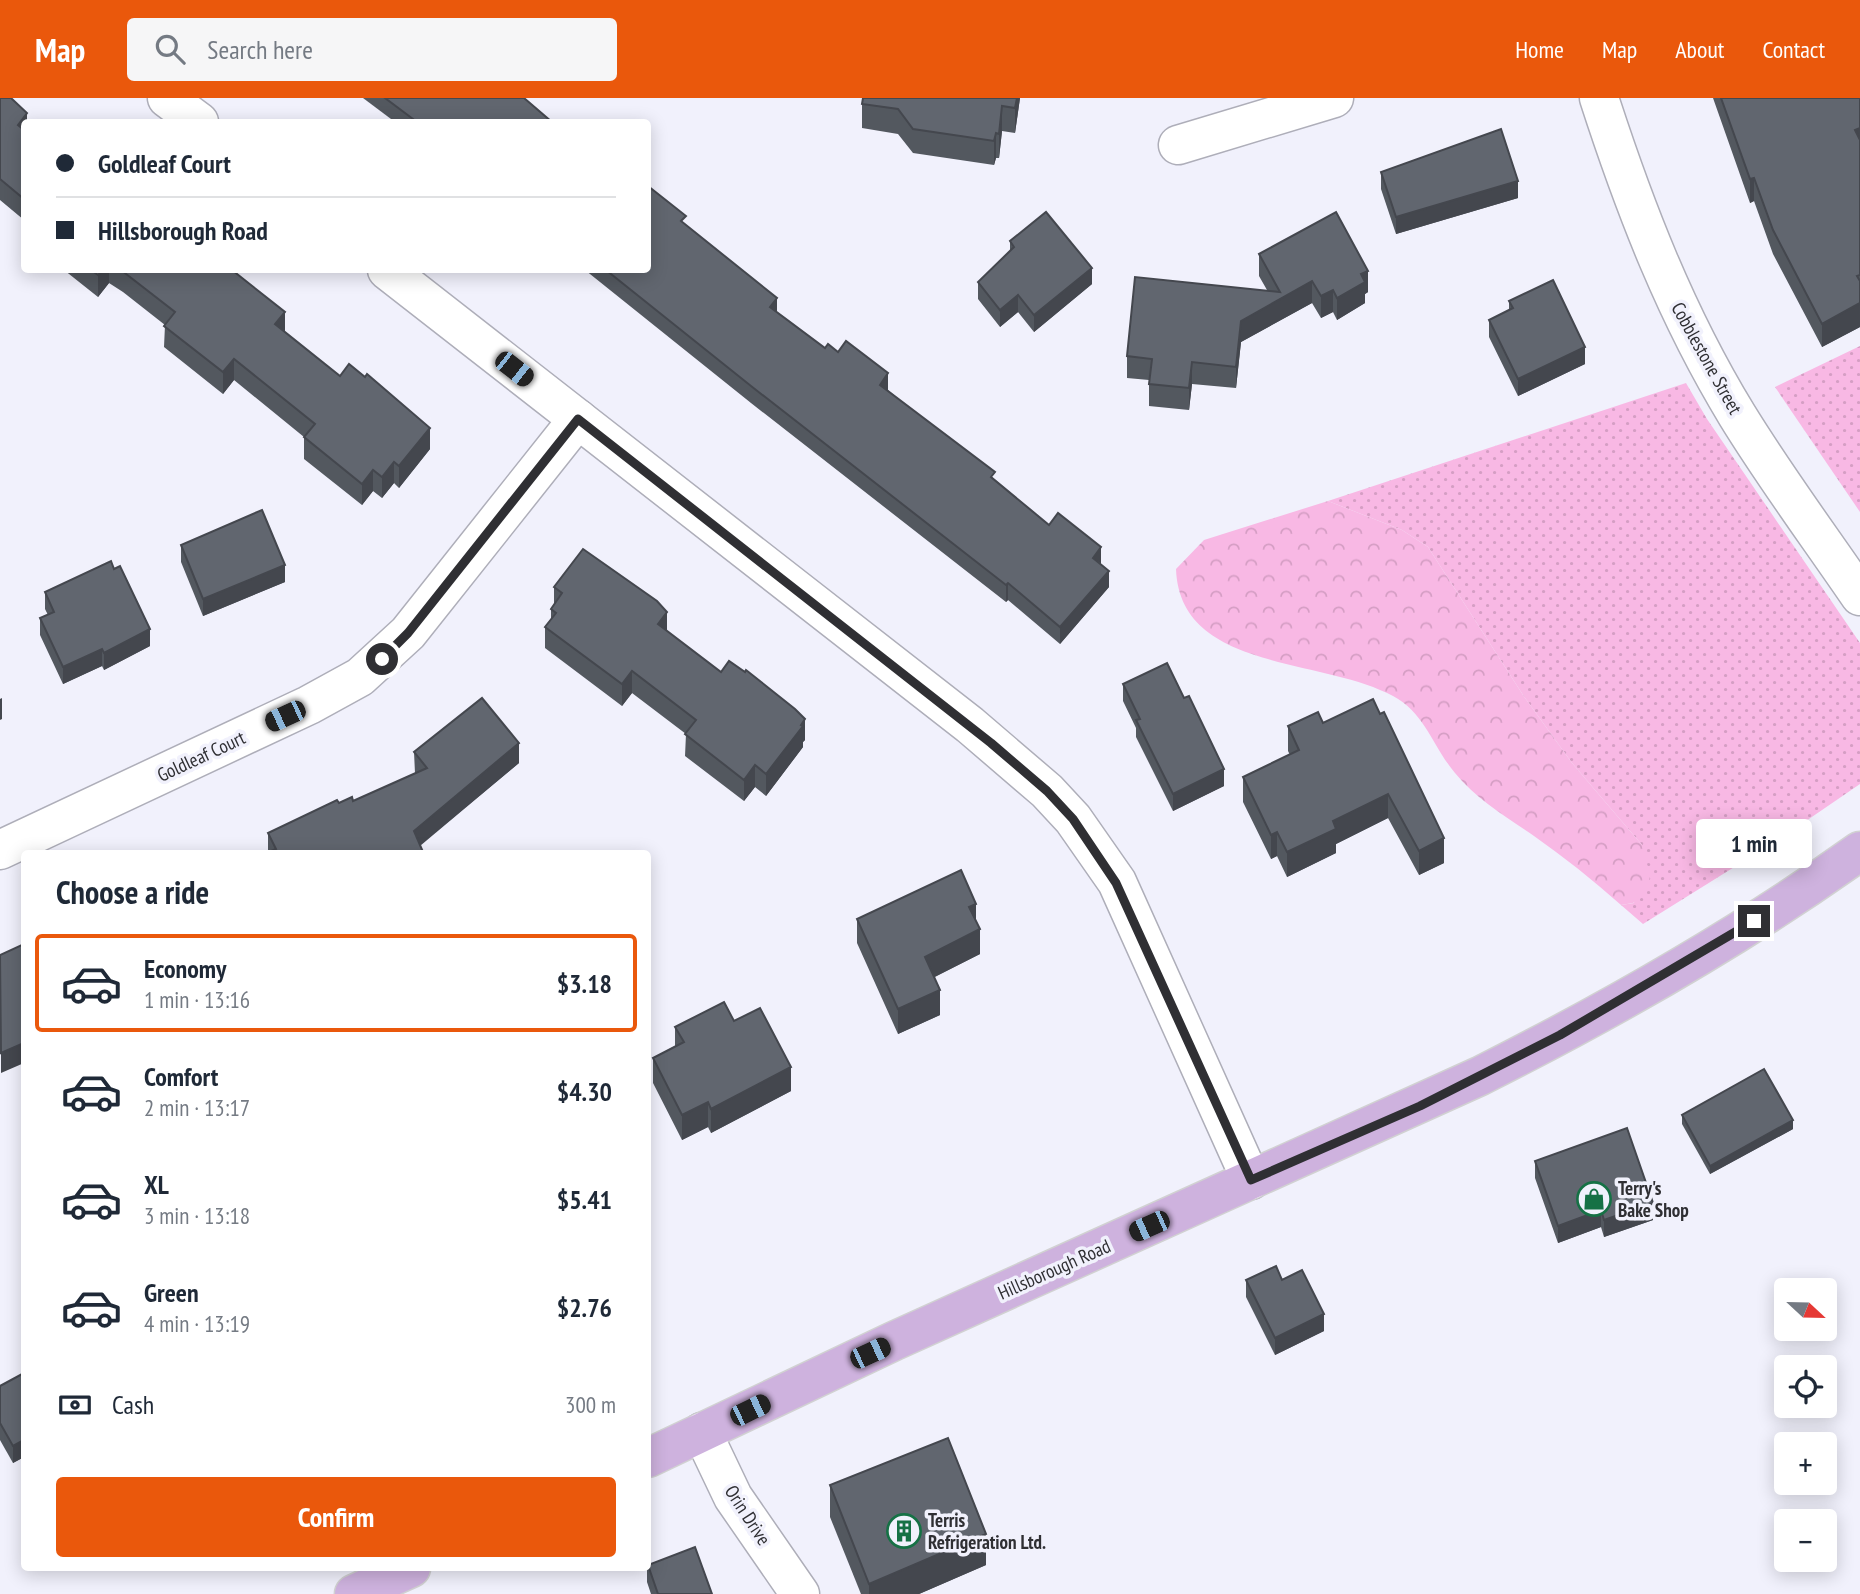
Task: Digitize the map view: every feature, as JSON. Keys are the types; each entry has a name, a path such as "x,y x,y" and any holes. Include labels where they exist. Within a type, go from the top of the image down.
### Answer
{"main road":[{"name":"Hillsborough Road","path":"651,1457 894,1341 1420,1106 1560,1035 1695,958 1811,886 1860,850"},
{"path":"360,1593 405,1571"}],"street":[{"path":"167,98 195,119"},
{"path":"1178,145 1334,98"},
{"name":"Cobblestone Street","path":"1599,98 1649,244 1703,354 1738,416 1860,596"},
{"path":"391,273 1002,751 1073,819 1116,883 1251,1180"},
{"name":"Goldleaf Court","path":"0,850 309,705 360,677 408,633 578,419"},
{"name":"Orin Drive","path":"702,1432 733,1497 800,1594"}],"green space":[{"path":"1860,346 1860,512 1775,387"},
{"path":"1686,383 1707,419 1860,643 1860,784 1787,834 1643,924 1621,905 1634,903 1642,845 1572,763 1523,695 1428,547 1402,530 1328,501"},
{"path":"1328,501 1402,530 1428,547 1523,695 1572,763 1642,845 1650,875 1644,896 1633,903 1621,905 1567,860 1482,800 1447,763 1421,721 1404,703 1393,696 1330,674 1259,656 1228,644 1202,627 1184,602 1176,569 1204,540"}],"building":[{"path":"0,98 11,98 27,113 18,125 21,128 21,196 0,179"},
{"path":"385,98 524,98 548,119 413,119"},
{"path":"863,98 1017,98 1015,108 1002,106 999,134 996,133 994,141 913,129 898,109 862,104"},
{"path":"1721,98 1860,98 1860,128 1855,130 1860,140 1860,275 1857,276 1860,281 1860,303 1822,324 1773,230 1754,178 1750,179"},
{"path":"1501,129 1518,181 1396,217 1381,172"},
{"path":"651,188 686,216 681,221 777,298 770,307 825,348 828,344 838,352 846,341 888,373 880,385 995,472 991,477 1049,525 1058,513 1101,547 1093,558 1109,571 1060,627 1008,583 1006,585 610,273 651,273"},
{"path":"1046,212 1092,268 1034,315 1018,295 1000,310 978,282 1014,247 1010,241"},
{"path":"1336,212 1368,271 1361,274 1365,282 1337,298 1333,290 1321,296 1312,281 1241,321 1236,367 1192,362 1189,388 1149,384 1152,359 1127,356 1135,277 1280,292 1259,254"},
{"path":"125,273 236,273 285,312 275,324 340,376 349,364 365,377 367,374 430,428 399,466 394,462 382,477 373,470 362,484 304,437 315,424 234,359 223,372 164,326 175,312"},
{"path":"1553,280 1585,347 1518,379 1489,320 1513,308 1509,301"},
{"path":"262,510 285,565 203,599 181,545"},
{"path":"583,549 657,601 667,612 658,624 721,672 729,661 745,672 746,670 805,719 801,725 803,726 766,774 755,765 744,780 685,734 696,720 632,671 622,684 545,627 556,613 551,609 562,593 554,587"},
{"path":"111,561 114,569 120,566 150,629 104,653 102,649 63,667 40,618 54,612 45,592"},
{"path":"1167,663 1184,698 1189,696 1224,769 1173,794 1136,720 1140,719 1123,684"},
{"path":"482,698 519,743 414,831 422,850 274,850 276,849 268,833 337,800 339,803 352,797 353,801 427,768 414,752"},
{"path":"1373,699 1380,714 1384,712 1444,838 1419,851 1388,794 1333,821 1336,829 1287,852 1277,832 1271,835 1243,777 1299,750 1288,726 1318,712 1323,723"},
{"path":"961,870 976,904 969,907 980,929 925,957 940,990 898,1009 857,919"},
{"path":"21,945 21,1044 1,1053 0,955"},
{"path":"724,1002 734,1021 760,1008 791,1067 711,1109 708,1102 682,1115 653,1058 684,1042 675,1027"},
{"path":"1764,1069 1793,1120 1710,1166 1682,1115"},
{"name":"Terry's Bake Shop","path":"1627,1128 1653,1203 1604,1220 1601,1210 1558,1226 1535,1161"},
{"path":"1276,1266 1282,1280 1302,1270 1324,1314 1275,1338 1246,1280"},
{"path":"21,1375 21,1442 13,1446 0,1423 0,1386"},
{"name":"Terris Refrigeration Ltd.","path":"948,1438 986,1534 869,1584 830,1485"},
{"path":"695,1547 712,1594 658,1594 650,1571 651,1564"}],"place":[{"name":"Terry's Bake Shop","path":"1594,1199"},
{"name":"Terris Refrigeration Ltd.","path":"904,1531"}],"route":[{"path":"382,659 408,633 578,419 1013,760 1073,819 1116,883 1251,1180 1420,1106 1560,1035 1754,921"}]}
